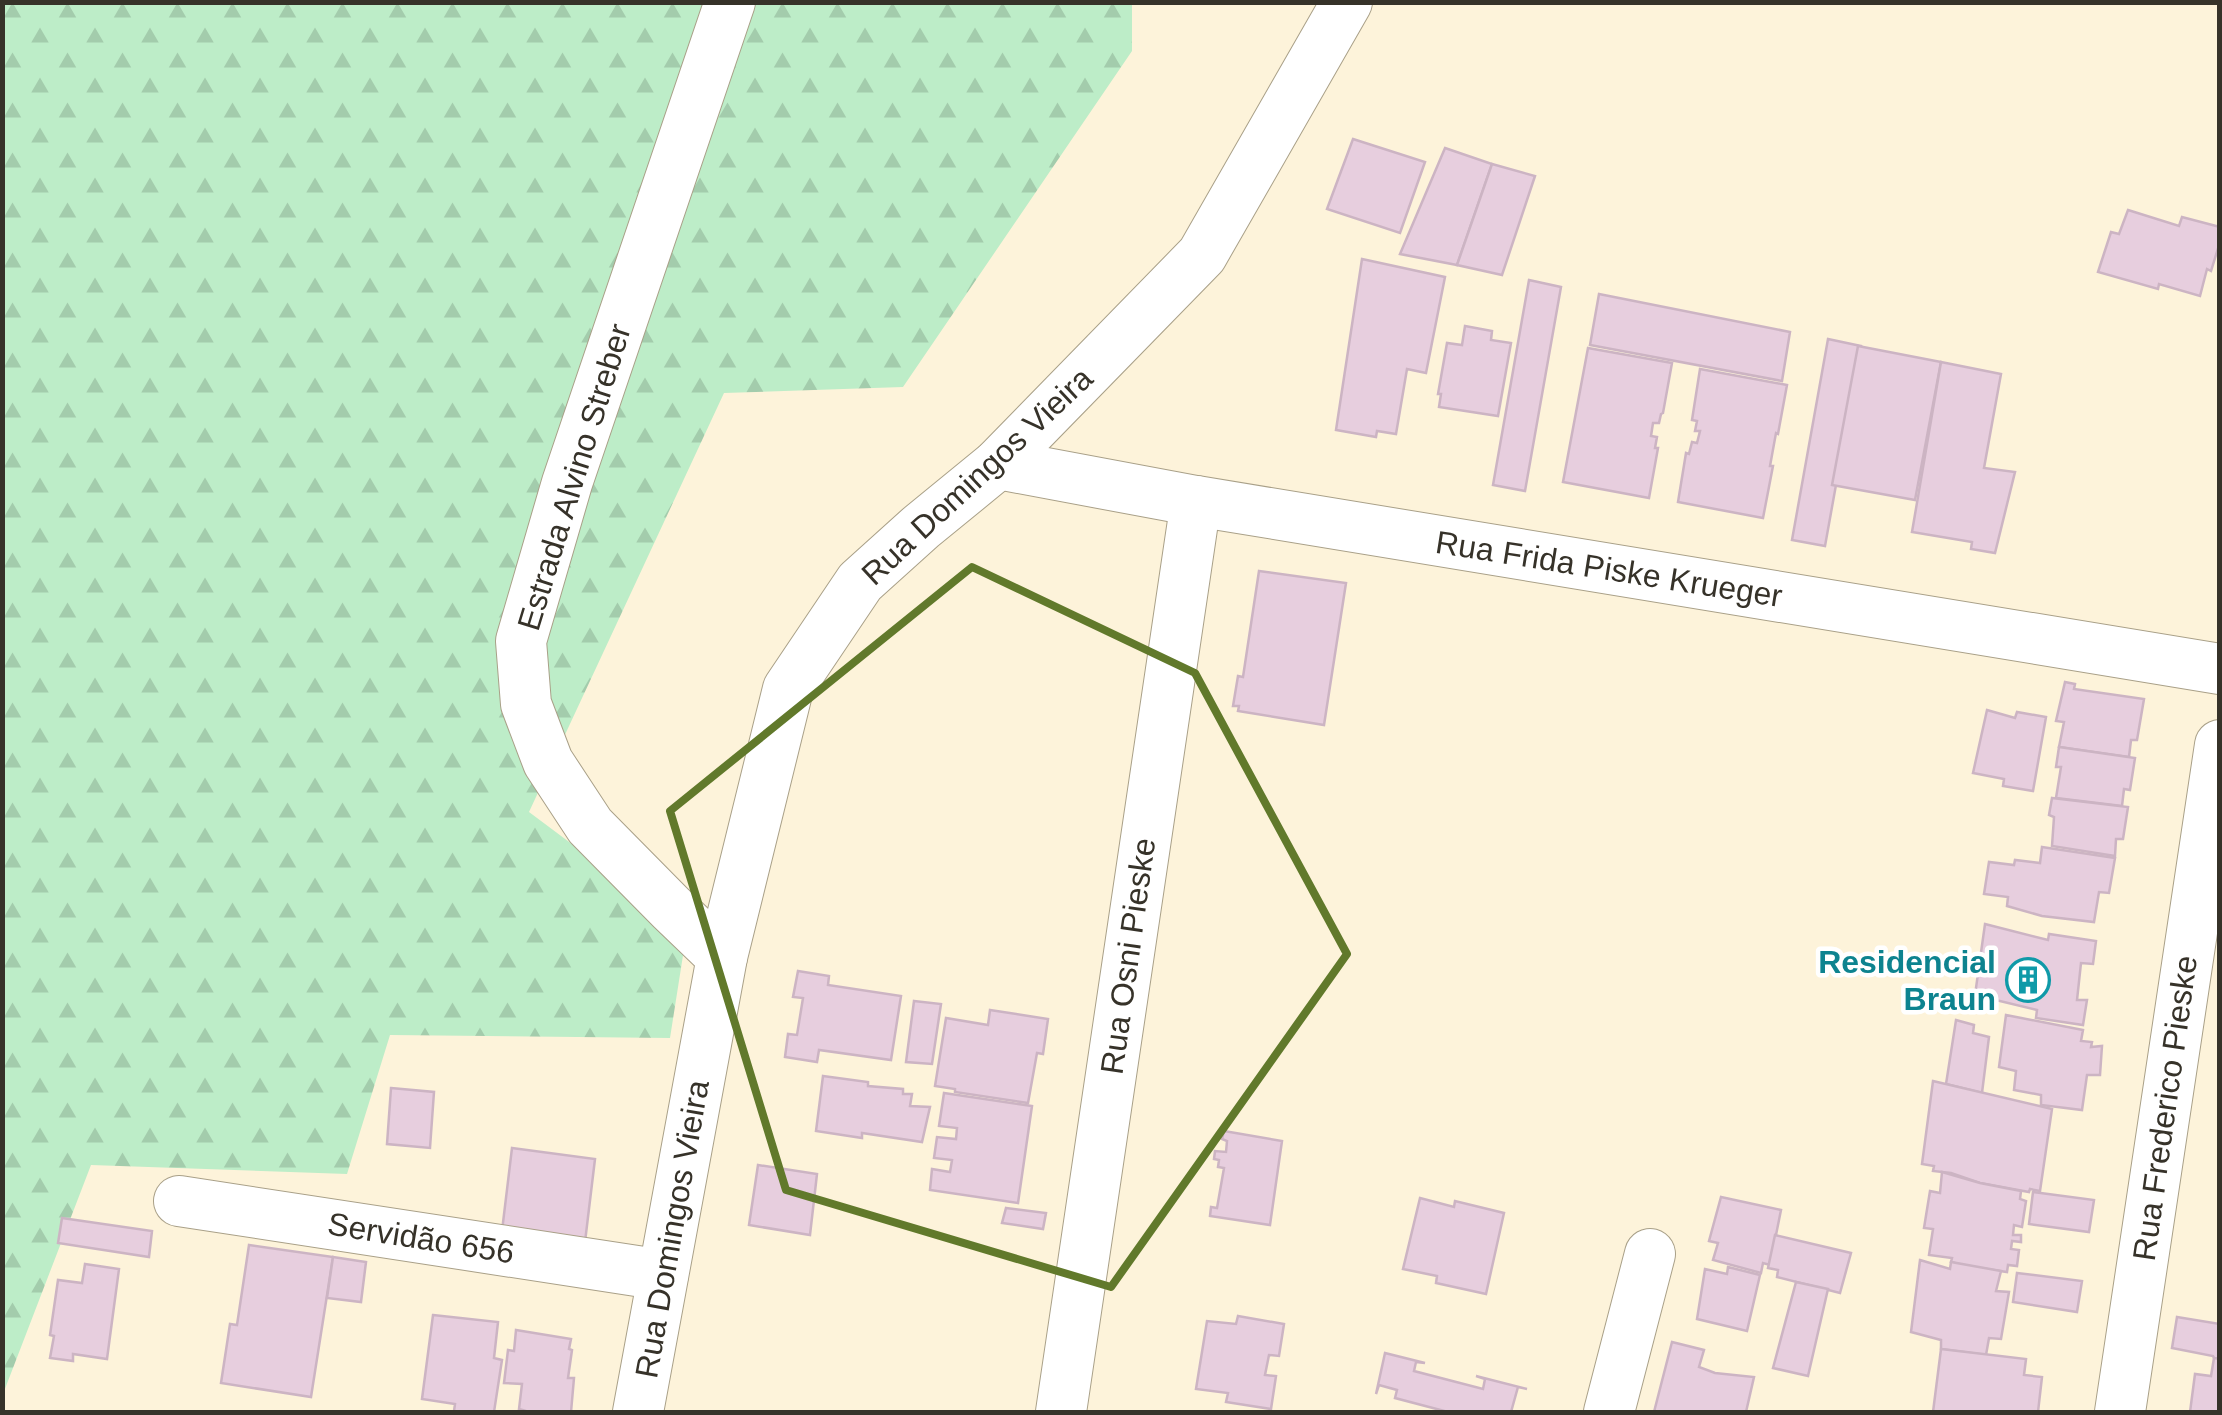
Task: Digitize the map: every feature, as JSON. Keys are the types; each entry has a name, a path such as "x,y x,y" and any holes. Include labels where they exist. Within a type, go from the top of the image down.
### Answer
{"street":[{"name":"Estrada Alvino Streber","path":"722,956 590,826 548,762 526,704 521,641 567,484 730,2"},
{"name":"Rua Domingos Vieira","path":"638,1412 722,956 788,689 860,582 998,464 1202,255 1347,2"},
{"name":"Rua Frida Piske Krueger","path":"998,464 1196,501 2220,670"},
{"name":"Rua Osni Pieske","path":"1062,1412 1196,501"},
{"name":"Rua Frederico Pieske","path":"2120,1412 2220,744"},
{"name":"Servidão 656","path":"179,1201 663,1275"},
{"path":"1609,1412 1650,1254"}],"highlighted area":[{"path":"972,567 1195,673 1347,954 1111,1287 786,1190 670,811"}],"green space":[{"path":"3,3 1132,3 1132,51 903,387 724,393 529,812 687,930 670,1038 390,1035 347,1174 91,1165 3,1394"}],"building":[{"path":"1353,139 1425,162 1400,233 1327,209"},
{"path":"1445,148 1492,164 1457,265 1400,254"},
{"path":"1492,164 1535,176 1502,275 1457,265"},
{"path":"2128,210 2179,226 2182,217 2220,227 2220,242 2200,296 2098,272 2111,232 2119,234"},
{"path":"1362,259 1445,277 1426,373 1407,369 1396,434 1377,431 1376,437 1336,430"},
{"path":"1529,280 1561,287 1525,491 1493,485"},
{"path":"1599,294 1790,332 1782,381 1590,345"},
{"path":"1465,326 1492,331 1491,340 1511,343 1498,416 1439,407 1447,343 1462,345"},
{"path":"1828,339 1861,346 1825,546 1792,540"},
{"path":"1858,346 1941,362 1915,500 1832,485"},
{"path":"1588,348 1672,363 1663,413 1659,423 1653,423 1651,436 1657,437 1658,448 1649,498 1563,482"},
{"path":"1941,362 2001,374 1984,468 2015,472 1995,553 1971,549 1972,542 1912,532"},
{"path":"1700,369 1787,385 1763,518 1678,502 1686,453 1689,454 1692,442 1697,443 1700,431 1695,431 1697,421 1692,420"},
{"path":"1259,571 1346,583 1324,725 1238,711 1239,706 1233,706 1238,676 1243,677"},
{"path":"2065,682 2075,684 2074,689 2144,699 2137,740 2131,740 2129,757 2059,747 2064,722 2056,721"},
{"path":"1987,710 2015,718 2017,712 2046,717 2033,791 2003,786 2004,779 1973,773"},
{"path":"2059,747 2135,758 2130,790 2124,789 2122,806 2056,798 2061,767 2056,767"},
{"path":"2052,798 2128,807 2123,839 2116,839 2115,856 2052,846"},
{"path":"2042,847 2115,858 2109,893 2099,892 2094,922 2042,916 2007,906 2008,897 1984,894 1989,862 2040,863"},
{"name":"Residencial Braun","path":"1985,924 2048,940 2049,934 2096,941 2093,964 2081,963 2077,1000 2087,1000 2083,1025 2036,1018 2037,1010 1975,995"},
{"path":"798,971 829,976 828,985 901,996 891,1060 819,1050 817,1062 785,1057 788,1034 797,1035 803,998 793,997"},
{"path":"914,1001 941,1004 932,1064 906,1062"},
{"path":"990,1010 1048,1019 1043,1054 1037,1053 1028,1103 935,1086 946,1018 988,1025"},
{"path":"2006,1015 2083,1030 2081,1041 2092,1042 2091,1047 2102,1046 2100,1075 2087,1075 2082,1110 2041,1105 2041,1095 2014,1090 2016,1071 1999,1067"},
{"path":"1956,1020 1974,1025 1973,1033 1989,1037 1982,1093 1946,1084"},
{"path":"823,1076 903,1089 903,1094 912,1094 910,1106 930,1107 922,1142 816,1131"},
{"path":"1933,1081 2052,1109 2040,1191 1980,1183 1933,1171 1934,1166 1922,1164"},
{"path":"391,1088 434,1092 430,1148 387,1144"},
{"path":"944,1093 1032,1106 1018,1203 930,1190 932,1169 950,1172 952,1160 934,1158 937,1137 956,1139 957,1128 939,1126"},
{"path":"1224,1131 1282,1141 1270,1225 1210,1216 1211,1207 1217,1208 1224,1168 1218,1167 1219,1160 1214,1159 1215,1151 1226,1152"},
{"path":"512,1148 595,1159 585,1242 502,1231"},
{"path":"758,1165 817,1174 810,1235 749,1225"},
{"path":"1942,1172 2021,1191 2020,1199 2026,1201 2022,1227 2014,1225 2013,1235 2021,1235 2021,1242 2012,1241 2011,1249 2019,1250 2017,1266 2008,1265 2007,1272 1929,1255 1933,1229 1924,1228 1930,1191 1940,1193"},
{"path":"2033,1192 2094,1200 2089,1232 2029,1224"},
{"path":"1721,1197 1781,1210 1770,1265 1763,1263 1761,1273 1713,1260 1718,1243 1709,1241"},
{"path":"1420,1198 1454,1207 1455,1201 1504,1213 1486,1294 1436,1283 1437,1276 1403,1269"},
{"path":"1006,1208 1046,1213 1043,1229 1002,1223"},
{"path":"62,1218 152,1231 149,1257 58,1243"},
{"path":"1775,1235 1851,1253 1840,1293 1777,1277 1778,1270 1768,1268"},
{"path":"249,1245 333,1257 311,1397 221,1383 230,1324 237,1325"},
{"path":"333,1257 366,1262 361,1302 327,1298"},
{"path":"1920,1260 1950,1269 1951,1262 2001,1271 1996,1291 2009,1292 2001,1339 1989,1338 1986,1355 1941,1349 1941,1340 1911,1332"},
{"path":"85,1264 119,1269 107,1359 73,1354 73,1361 50,1358 58,1280 82,1283"},
{"path":"1728,1267 1760,1275 1747,1331 1697,1319 1705,1269 1727,1274"},
{"path":"2017,1273 2082,1281 2077,1312 2013,1302"},
{"path":"1796,1282 1828,1289 1808,1376 1773,1368"},
{"path":"433,1315 498,1322 494,1358 502,1360 494,1412 454,1411 455,1404 422,1399"},
{"path":"1238,1316 1284,1324 1279,1356 1269,1355 1265,1375 1276,1376 1271,1409 1226,1402 1228,1393 1196,1389 1207,1321 1236,1324"},
{"path":"2177,1317 2220,1324 2220,1359 2172,1348"},
{"path":"516,1330 571,1339 571,1412 519,1409 522,1384 504,1383 508,1350 514,1351"},
{"path":"1672,1342 1704,1350 1699,1367 1715,1373 1754,1377 1746,1412 1654,1412"},
{"path":"1941,1349 2026,1359 2024,1375 2042,1377 2038,1412 1933,1412"},
{"path":"1385,1353 1425,1363 1416,1362 1414,1371 1483,1389 1485,1379 1476,1376 1527,1389 1518,1387 1511,1412 1448,1412 1395,1398 1397,1390 1379,1385 1376,1394"},
{"path":"2214,1358 2220,1359 2220,1412 2190,1412 2195,1374 2211,1376"}],"place":[{"name":"Residencial Braun","path":"2028,980"}]}
